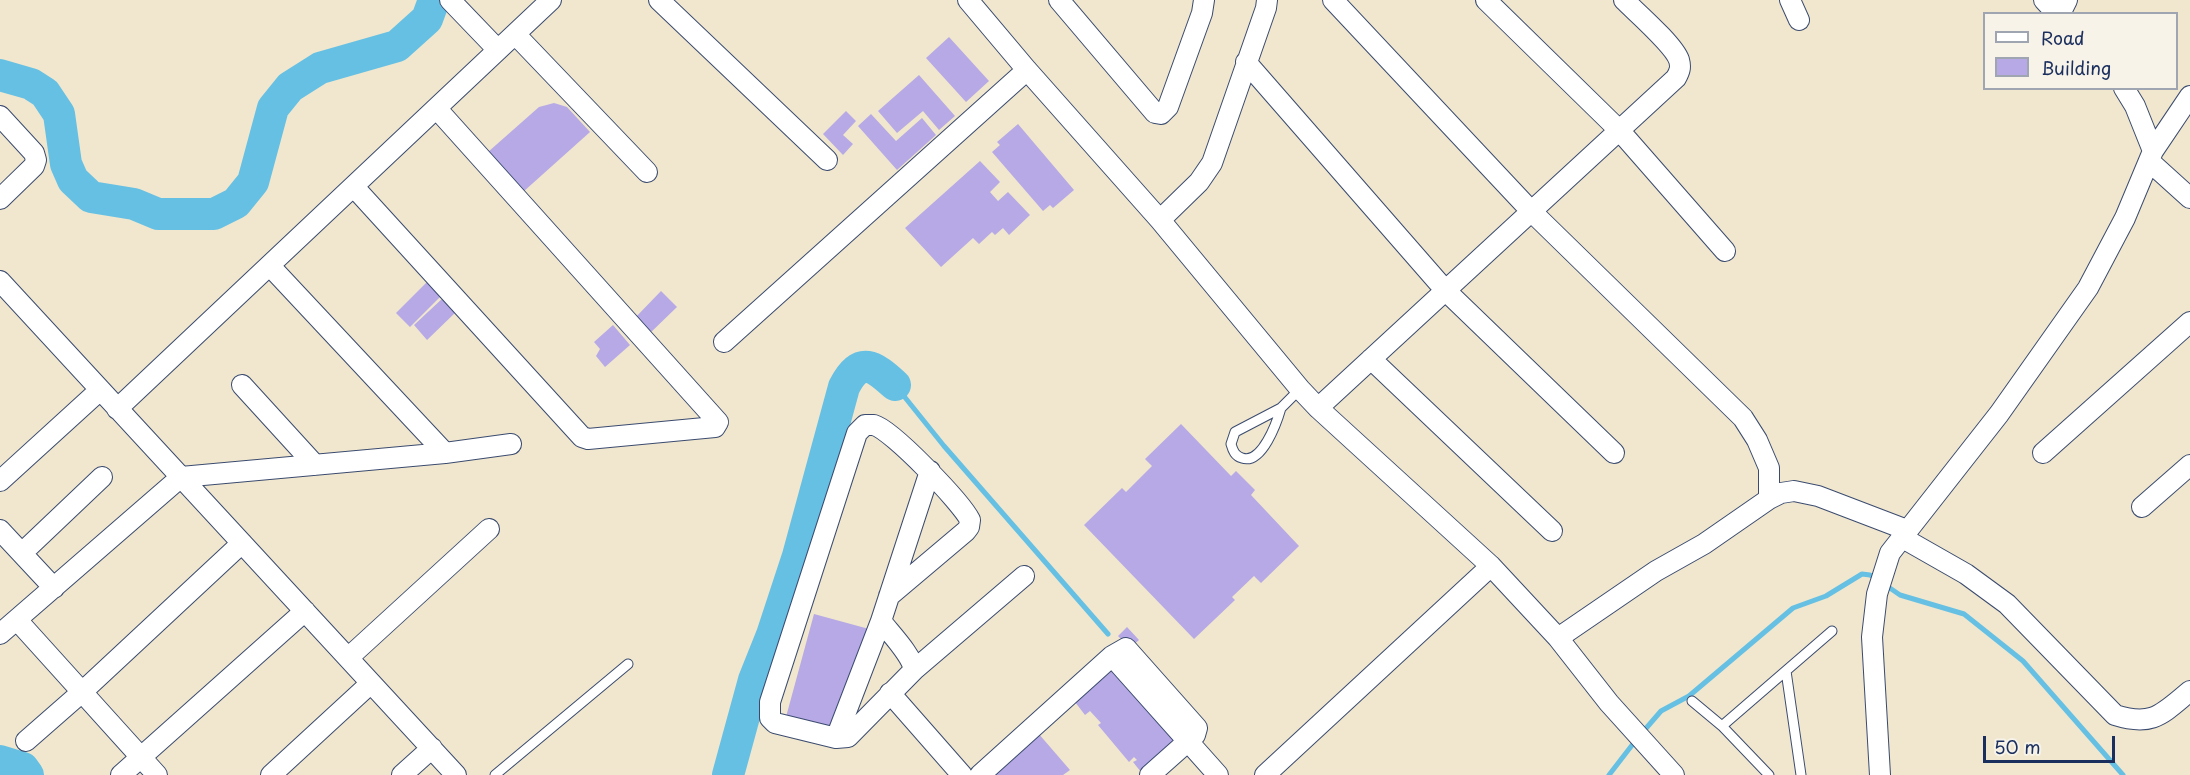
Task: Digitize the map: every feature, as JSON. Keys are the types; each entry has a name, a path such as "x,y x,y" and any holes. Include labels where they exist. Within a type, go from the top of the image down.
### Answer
{"street":[{"path":"450,0 498,50"},
{"path":"117,409 550,0"},
{"path":"659,0 827,160"},
{"path":"968,0 1160,220 1300,389 1491,566 1558,638 1609,703 1674,775"},
{"path":"1059,0 1155,113 1161,114 1168,107 1202,13 1204,0"},
{"path":"1160,220 1199,182 1212,163 1266,9 1267,0"},
{"path":"1333,0 1531,211 1743,418 1757,440 1770,468 1769,499"},
{"path":"1486,0 1618,130 1725,251"},
{"path":"1318,408 1676,78 1680,70 1679,58 1624,0"},
{"path":"1790,0 1798,20"},
{"path":"2044,0 2057,12"},
{"path":"515,34 647,172"},
{"path":"1246,62 1445,290 1614,453"},
{"path":"724,342 1028,70"},
{"path":"2125,90 2134,106 2151,156 2190,198"},
{"path":"1880,775 1872,637 1877,594 1900,540 1999,414 2088,288 2125,218 2151,156 2190,96"},
{"path":"354,187 582,437 588,439 716,427 718,422 437,109"},
{"path":"0,116 34,153 36,160 34,166 0,199"},
{"path":"270,266 445,453"},
{"path":"0,281 456,775"},
{"path":"2043,453 2190,322"},
{"path":"1371,359 1552,531"},
{"path":"242,385 315,465"},
{"path":"0,481 100,390"},
{"path":"888,597 969,527 970,520 930,471 883,430 874,425 865,425 857,433 770,702 770,718 775,723 836,738 848,737 914,670 1024,576"},
{"path":"0,634 181,477 445,453 511,444"},
{"path":"2142,507 2190,465"},
{"path":"836,738 881,621 930,471"},
{"path":"22,553 102,477"},
{"path":"1558,638 1656,572 1731,527 1769,499 1794,491 1818,496 1966,574 2007,604 2115,714 2132,720 2144,721 2163,713 2190,691"},
{"path":"348,658 489,529"},
{"path":"0,530 54,588"},
{"path":"26,741 242,543"},
{"path":"1265,775 1491,566"},
{"path":"121,775 305,611"},
{"path":"17,620 158,775"},
{"path":"881,621 907,655 914,670"},
{"path":"980,775 1112,656 1218,775"},
{"path":"271,775 371,683"},
{"path":"890,693 962,775"},
{"path":"1150,775 1188,742"},
{"path":"402,775 432,748"}],"lane":[{"path":"1281,408 1277,422 1258,455 1248,460 1239,458 1233,452 1231,444 1236,432 1281,408 1300,389"},
{"path":"1722,726 1832,631"},
{"path":"495,775 628,664"},
{"path":"1786,671 1801,775"},
{"path":"1692,701 1722,726 1769,775"}],"building":[{"path":"949,37 989,81 966,102 926,58"},
{"path":"919,75 955,116 939,130 923,111 897,133 878,111"},
{"path":"554,103 567,107 590,132 523,192 488,152 539,107"},
{"path":"846,111 856,121 843,135 853,144 843,155 823,134"},
{"path":"871,114 896,141 922,118 936,135 897,170 858,126"},
{"path":"1018,124 1074,190 1053,208 1050,205 1043,211 992,152 1000,145 997,142"},
{"path":"980,161 1000,182 990,192 998,201 1008,192 1030,215 1009,235 1003,228 995,235 992,232 979,244 973,238 941,267 905,228"},
{"path":"428,281 442,295 410,327 396,313"},
{"path":"661,291 677,307 648,335 633,320"},
{"path":"444,297 457,311 427,340 414,325"},
{"path":"613,325 630,345 605,367 596,356 600,349 594,342"},
{"path":"1181,424 1231,476 1236,471 1255,490 1251,495 1299,546 1261,583 1254,576 1232,597 1235,600 1194,639 1084,525 1122,488 1126,492 1152,466 1145,459"},
{"path":"814,614 869,629 838,743 783,728"},
{"path":"1127,627 1139,640 1130,648 1118,636"},
{"path":"1115,668 1177,741 1141,772 1133,762 1137,760 1134,757 1129,762 1098,725 1101,723 1090,711 1085,715 1075,702"},
{"path":"1038,733 1070,770 1063,775 989,775"}],"waterway":[{"path":"0,75 31,84 45,93 59,114 66,164 73,180 91,197 134,204 158,214 214,214 236,203 253,182 273,108 290,87 320,68 397,46 427,19 434,0"},
{"path":"728,775 754,680 772,635 798,556 844,387 850,377 862,367 874,369 895,385"},
{"path":"895,385 944,446 1108,634"},
{"path":"1642,733 1661,711 1689,696 1793,608 1826,596 1862,574 1876,579"},
{"path":"1884,584 1900,595 1964,614 2023,661 2123,775"},
{"path":"1609,775 1636,740"},
{"path":"0,761 23,768 28,775"}]}
